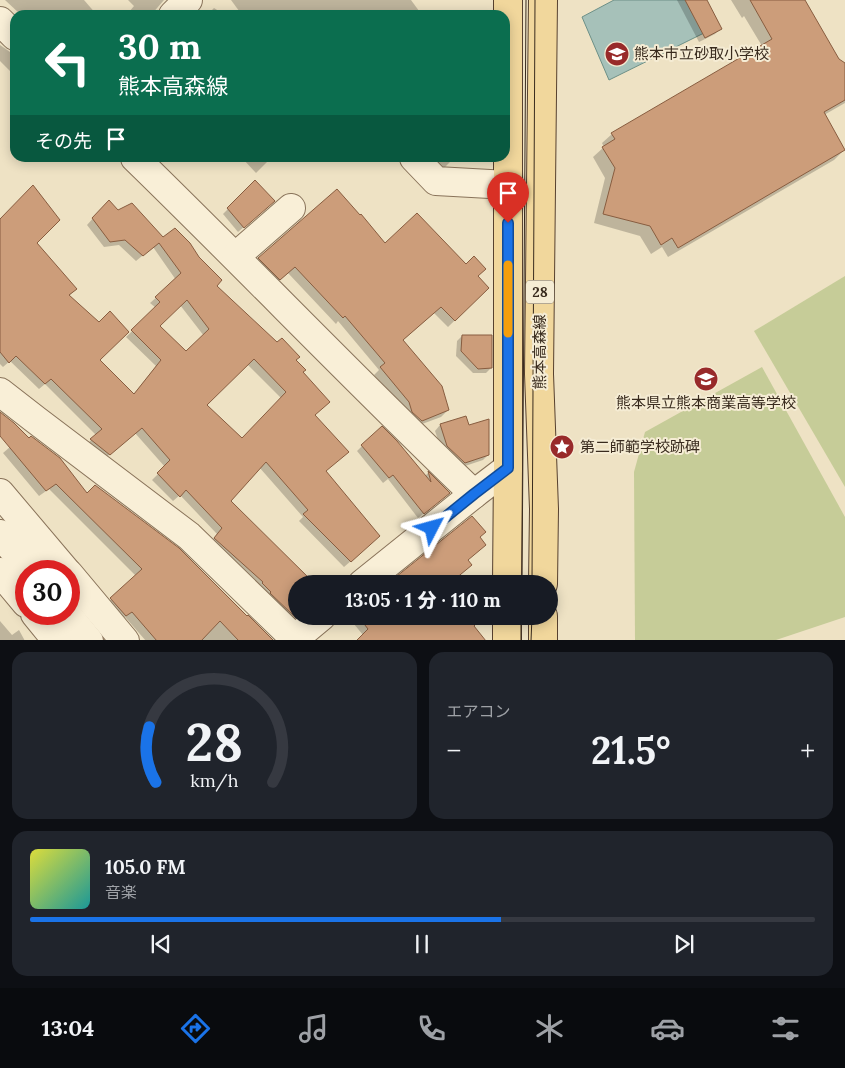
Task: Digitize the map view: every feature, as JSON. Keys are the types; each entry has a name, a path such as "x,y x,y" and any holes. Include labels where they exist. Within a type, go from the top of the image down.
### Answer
{"main road":[{"name":"熊本高森線","path":"543,575 544,509 539,374 544,0"},
{"name":"28","path":"507,575 508,162"},
{"path":"507,625 507,640"},
{"path":"543,625 543,640"}],"street":[{"path":"178,10 188,0"},
{"path":"0,21 10,31"},
{"path":"139,162 236,256 395,418 474,494"},
{"path":"418,162 436,182 508,185"},
{"path":"236,256 291,208"},
{"path":"0,392 189,536 295,640 312,625"},
{"path":"373,575 508,468"},
{"path":"0,493 57,560"},
{"path":"0,534 22,560"},
{"path":"0,572 15,590"},
{"path":"80,587 125,640"},
{"path":"44,625 57,640"},
{"path":"76,625 89,640"}],"green space":[{"path":"845,276 845,487 754,331"},
{"path":"762,367 845,517 845,617 776,640 635,640 634,472 645,432"}],"water":[{"path":"614,0 686,0 704,33 609,80 582,17"}],"building":[{"path":"685,0 707,0 722,29 705,38"},
{"path":"750,0 805,0 839,59 845,63 845,100 824,112 845,150 678,248 672,238 661,245 650,226 603,214 615,168 602,147 615,139 611,133 772,39"},
{"path":"255,180 275,201 244,228 227,208"},
{"path":"33,185 60,220 37,243 77,289 69,295 99,322 110,311 129,332 100,360 134,394 161,360 131,330 160,302 155,297 181,273 159,243 143,256 125,240 110,242 92,218 109,200 118,210 132,203 163,237 175,228 190,243 199,257 222,280 217,286 277,342 282,338 300,357 296,360 306,370 303,372 330,402 315,415 349,452 326,471 380,536 351,562 303,514 308,510 266,462 231,501 306,575 288,575 288,610 270,593 263,582 214,538 222,528 186,490 180,497 157,473 170,460 142,428 110,455 90,439 102,429 51,379 45,384 16,356 9,363 0,352 0,219","holes":["187,300 209,329 186,351 160,326","254,359 286,392 242,438 207,405"]},
{"path":"337,189 385,243 417,213 466,264 474,256 486,269 478,276 489,288 455,321 441,307 403,340 442,386 449,410 422,421 412,412 409,402 380,367 385,363 345,316 343,318 295,267 280,280 258,258"},
{"path":"462,335 492,335 492,368 478,369 461,351"},
{"path":"0,412 29,438 31,436 60,458 87,493 95,485 179,548 273,640 238,640 220,621 202,640 156,640 132,612 126,616 110,598 142,569 56,484 46,491 0,436"},
{"path":"466,416 469,425 489,419 489,455 465,463 447,446 440,424"},
{"path":"382,426 431,482 428,471 450,493 424,514 393,475 389,478 361,445"},
{"path":"472,516 486,532 480,537 486,545 468,560 472,565 460,575 398,575"},
{"path":"365,625 475,625 485,640 357,640 368,629"}],"tram line":[{"path":"522,575 526,0"},
{"path":"532,575 535,0"},
{"path":"521,625 521,640"},
{"path":"531,640 532,625"}],"slow traffic":[{"path":"508,265 508,333"}],"place":[{"name":"熊本市立砂取小学校","path":"617,54"},
{"name":"熊本県立熊本商業高等学校","path":"706,379"},
{"name":"第二師範学校跡碑","path":"562,447"}],"route":[{"path":"432,528 508,468 508,223"}]}
